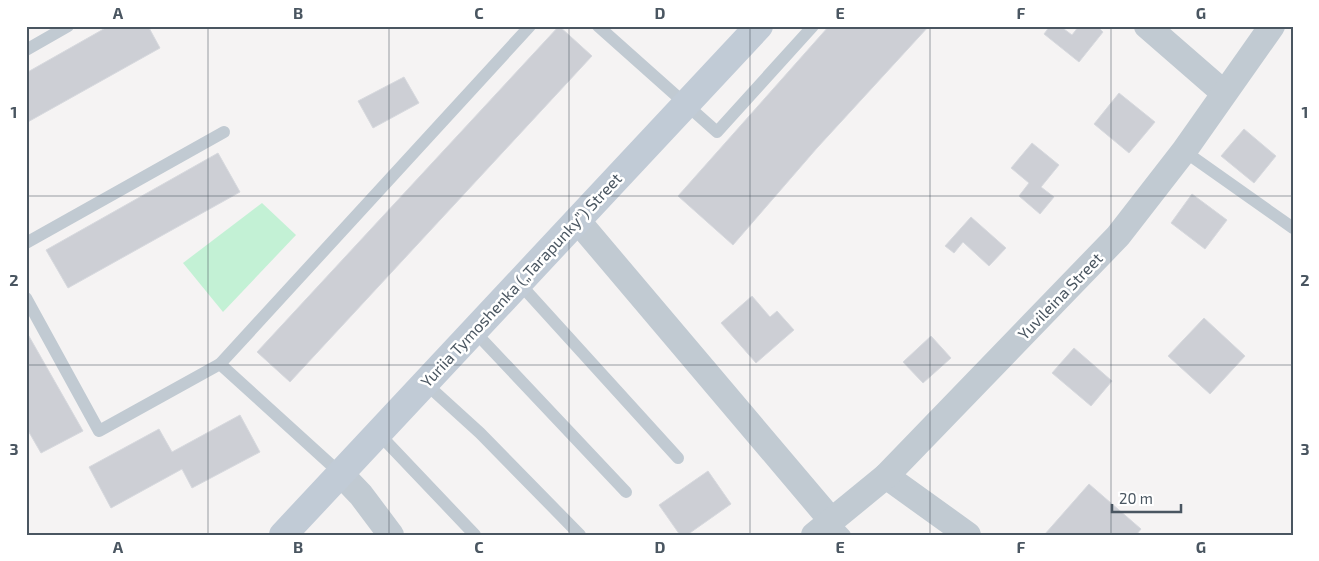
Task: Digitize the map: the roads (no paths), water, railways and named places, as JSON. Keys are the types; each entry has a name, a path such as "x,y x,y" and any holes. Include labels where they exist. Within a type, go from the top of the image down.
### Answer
{"street":[{"name":"Yuriia Tymoshenka („Tarapunky”) Street","path":"283,535 759,26"},
{"path":"1147,26 1224,93"},
{"name":"Yuvileina Street","path":"830,530 886,476 1118,236 1184,151 1272,26"},
{"path":"577,220 830,530"},
{"path":"340,473 361,495 391,535"},
{"path":"886,476 968,535"}],"lane":[{"path":"26,50 68,26"},
{"path":"26,298 99,431 220,364 530,26"},
{"path":"598,26 717,132 813,26"},
{"path":"26,243 224,132"},
{"path":"1184,151 1293,228"},
{"path":"518,283 678,458"},
{"path":"474,331 626,492"},
{"path":"220,364 340,473"},
{"path":"425,383 480,433 580,535"},
{"path":"378,433 475,535"}]}
